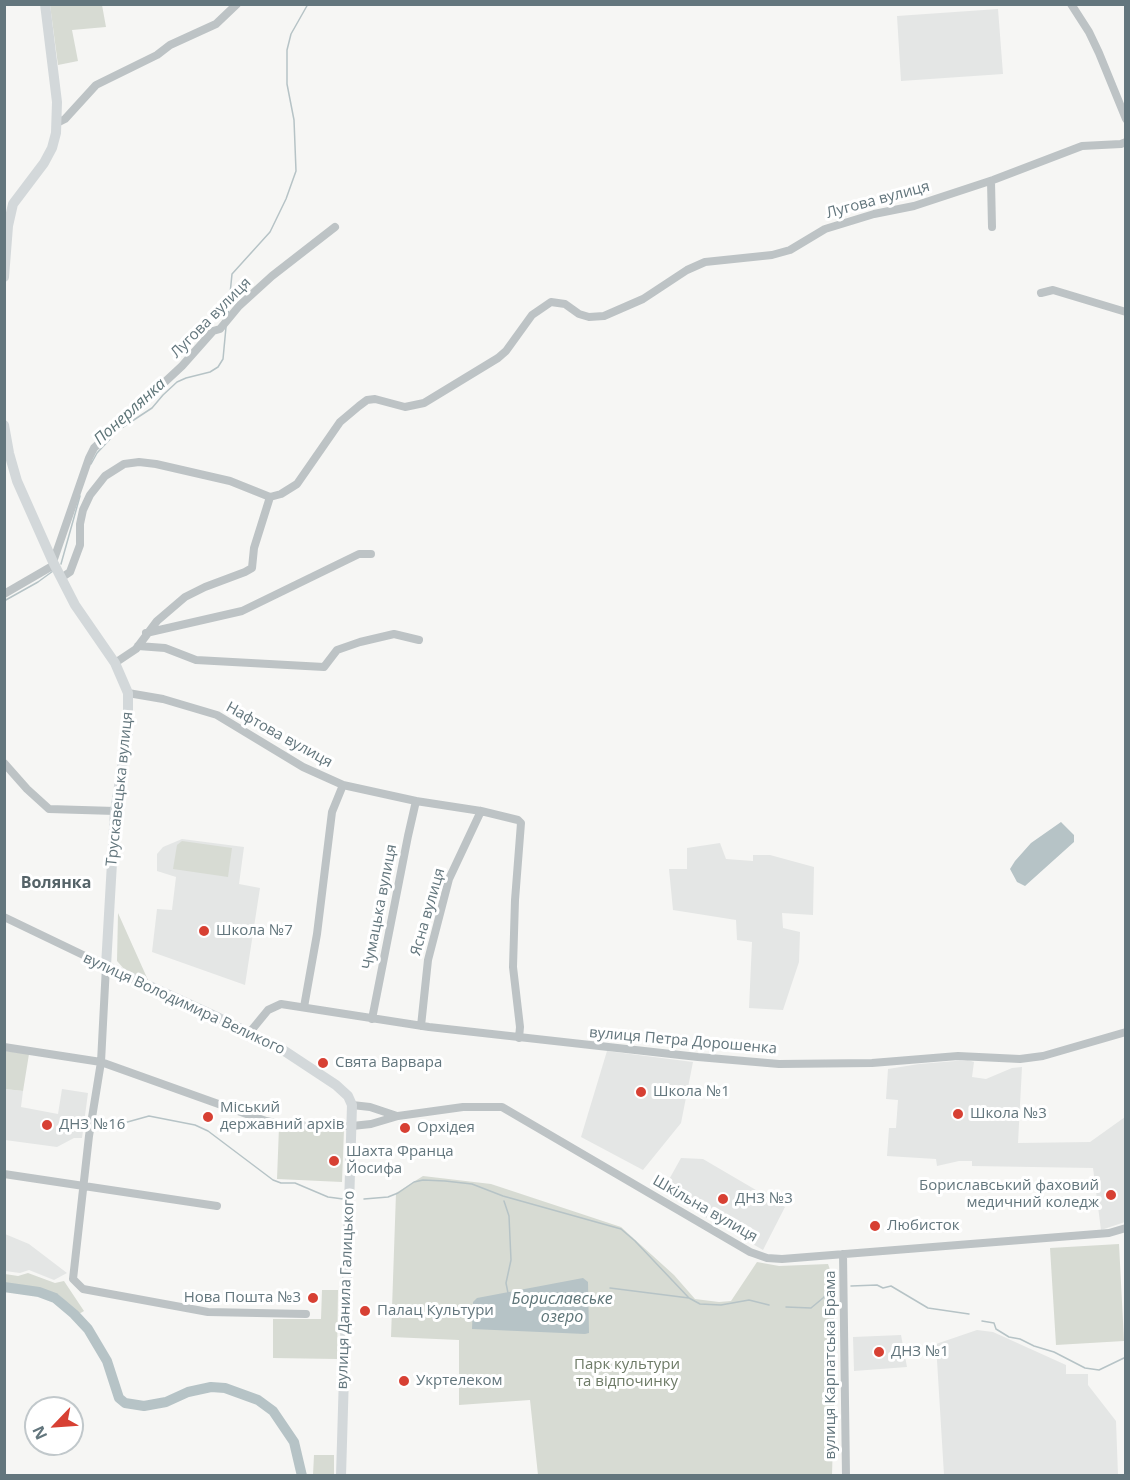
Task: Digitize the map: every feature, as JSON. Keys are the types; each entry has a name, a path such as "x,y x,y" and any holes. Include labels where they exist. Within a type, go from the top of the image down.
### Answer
{"main road":[{"path":"4,277 9,204 48,156 54,141 57,123 57,102 45,4"},
{"name":"Трускавецька вулиця","path":"4,425 17,481 56,569 75,605 115,663 128,693 128,731 115,811 105,966"},
{"name":"вулиця Володимира Великого","path":"105,966 250,1032 283,1050 336,1085 348,1096 352,1105"},
{"name":"вулиця Данила Галицького","path":"341,1476 352,1105"}],"street":[{"path":"57,123 65,119 96,85 157,55 170,45 216,24 237,4"},
{"path":"1071,4 1099,53 1125,119"},
{"name":"Лугова вулиця","path":"270,496 288,491 297,484 340,422 359,405 367,400 375,399 405,407 424,403 498,358 506,351 532,315 551,302 565,304 579,314 589,317 604,316 643,299 670,280 705,262 772,255 790,250 825,229 874,214 914,206 991,181 1082,146 1125,142"},
{"path":"991,181 992,227"},
{"name":"Лугова вулиця","path":"56,569 85,468 94,448 182,366 213,331 220,329 239,306 272,276 334,227"},
{"path":"1041,292 1053,291 1125,312"},
{"path":"4,594 56,569 70,572 80,545 83,510 90,495 105,476 124,464 139,462 156,464 231,482 270,496 254,548 252,568 185,597 146,633 138,646 115,663"},
{"path":"146,633 242,611 359,554 371,554"},
{"path":"138,646 165,648 196,660 321,668 326,666 337,650 360,642 394,634 419,640"},
{"name":"Нафтова вулиця","path":"128,693 163,699 217,716 303,767 343,784 416,801 481,811 518,820 520,823 514,900 513,966 520,1027 519,1038"},
{"path":"4,763 49,809 115,811"},
{"path":"303,1007 317,934 332,812 343,784"},
{"name":"Чумацька вулиця","path":"372,1019 416,801"},
{"name":"Ясна вулиця","path":"421,1026 428,960 448,879 481,811"},
{"name":"вулиця Володимира Великого","path":"4,917 105,966"},
{"path":"105,966 100,1062 73,1279 83,1288 208,1312 306,1314"},
{"name":"вулиця Петра Дорошенка","path":"250,1032 263,1015 273,1006 280,1004 421,1026 519,1038 779,1064 872,1063 958,1056 999,1059 1043,1056 1125,1032"},
{"name":"Шкільна вулиця","path":"4,1047 100,1062 266,1121 286,1125 352,1126 371,1124 398,1116 463,1107 502,1107 750,1251 767,1258 782,1259 1109,1233 1125,1228"},
{"name":"Шкільна вулиця","path":"352,1105 370,1107 398,1116"},
{"path":"4,1174 217,1206"},
{"name":"вулиця Карпатська Брама","path":"843,1254 846,1476"}],"shaded area":[{"path":"998,9 1003,74 901,81 897,16"},
{"name":"Школа №7","path":"182,839 244,847 239,884 260,888 245,985 152,952 157,909 172,910 176,877 157,871 157,854 163,847"},
{"path":"720,843 726,859 753,861 753,855 770,855 814,867 813,915 782,913 783,928 800,932 799,962 783,1010 749,1008 752,942 737,940 736,920 673,910 669,869 687,869 687,848"},
{"name":"Школа №1","path":"607,1051 693,1062 681,1123 643,1170 581,1137"},
{"name":"Школа №3","path":"968,1060 974,1062 972,1077 986,1079 1012,1068 1022,1067 1018,1143 1090,1142 1125,1117 1125,1222 1101,1230 1093,1168 972,1166 972,1161 959,1161 937,1166 936,1159 887,1156 889,1128 896,1128 898,1100 886,1099 888,1069"},
{"name":"ДНЗ №16","path":"5,1089 23,1091 21,1107 58,1114 62,1089 88,1093 82,1138 74,1138 57,1147 5,1140"},
{"name":"ДНЗ №3","path":"681,1158 703,1159 785,1207 763,1250 662,1192"},
{"path":"5,1234 29,1244 67,1273 54,1280 29,1270 20,1273 5,1271"},
{"path":"977,1330 993,1332 1066,1365 1066,1374 1088,1374 1088,1385 1116,1421 1118,1475 944,1475 936,1344"},
{"name":"ДНЗ №1","path":"901,1335 907,1367 854,1371 853,1337"}],"green space":[{"path":"50,5 102,5 106,27 72,30 78,61 58,65"},
{"path":"182,841 232,848 228,877 173,869 177,845"},
{"path":"118,913 148,980 124,969 117,961"},
{"path":"5,1051 29,1054 23,1091 5,1089"},
{"path":"279,1127 344,1130 342,1182 277,1179"},
{"name":"Парк культури та відпочинку","path":"423,1176 491,1184 621,1227 674,1275 695,1299 731,1301 757,1262 779,1266 828,1264 833,1278 835,1372 832,1475 538,1475 530,1400 459,1405 459,1340 391,1337 396,1193"},
{"path":"1119,1244 1124,1341 1056,1345 1050,1248"},
{"path":"28,1273 55,1283 64,1281 84,1311 79,1314 59,1295 40,1288 5,1283 5,1274 18,1276"},
{"path":"322,1290 338,1290 337,1359 273,1358 273,1319 321,1319"},
{"path":"314,1455 334,1455 334,1475 313,1475"}],"water":[{"path":"1061,822 1074,835 1074,842 1025,886 1017,882 1010,869 1015,861 1031,843"},
{"name":"Бориславське озеро","path":"583,1278 588,1282 589,1333 472,1329 473,1302 477,1298"}],"waterway":[{"name":"Понерлянка","path":"228,314 232,274 270,232 296,171 294,120 287,84 287,50 291,34 308,4"},
{"name":"Понерлянка","path":"120,429 152,408 177,382 210,372 218,367 223,359 226,327"},
{"name":"Понерлянка","path":"91,464 97,453 112,437"},
{"name":"Понерлянка","path":"61,564 80,496"},
{"name":"Понерлянка","path":"4,601 53,571"},
{"path":"95,1131 149,1116 195,1125 208,1131 273,1180 281,1183 295,1183 328,1197 343,1199"},
{"path":"364,1199 388,1197 414,1182 423,1180 472,1184 503,1196 621,1229 689,1298"},
{"path":"504,1201 509,1216 511,1260 506,1283 508,1293"},
{"path":"786,1307 811,1308 835,1285"},
{"path":"851,1286 877,1285 883,1288 891,1286 928,1308 969,1314"},
{"path":"4,1287 39,1292 55,1298 74,1314 88,1329 107,1361 119,1398 125,1403 144,1406 166,1402 188,1392 211,1387 225,1388 258,1400 273,1411 294,1442 302,1476"},
{"path":"610,1288 689,1298 700,1304 721,1305 749,1300 769,1305"},
{"path":"982,1321 994,1323 996,1329 1009,1337 1054,1352 1085,1368 1099,1370 1126,1357"}],"place":[{"name":"Школа №7","path":"204,931"},
{"name":"Свята Варвара","path":"323,1063"},
{"name":"Школа №1","path":"641,1092"},
{"name":"Школа №3","path":"958,1114"},
{"name":"Міський державний архів","path":"208,1117"},
{"name":"ДНЗ №16","path":"47,1125"},
{"name":"Орхідея","path":"405,1128"},
{"name":"Шахта Франца Йосифа","path":"334,1161"},
{"name":"Бориславський фаховий медичний коледж","path":"1111,1195"},
{"name":"ДНЗ №3","path":"723,1199"},
{"name":"Любисток","path":"875,1226"},
{"name":"Нова Пошта №3","path":"313,1298"},
{"name":"Палац Культури","path":"365,1311"},
{"name":"ДНЗ №1","path":"879,1352"},
{"name":"Укртелеком","path":"404,1381"}],"district":[{"name":"Волянка","path":"56,883"}]}
